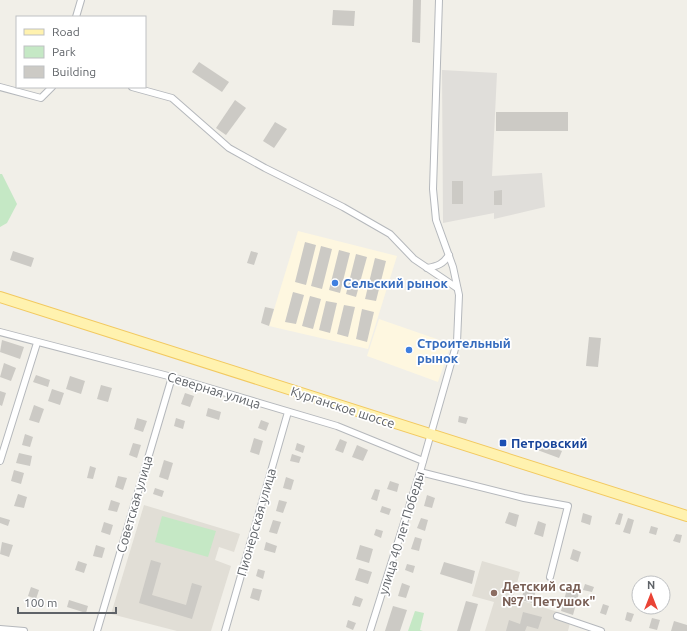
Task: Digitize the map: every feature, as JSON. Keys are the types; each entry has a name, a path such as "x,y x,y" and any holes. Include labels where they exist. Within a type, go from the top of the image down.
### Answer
{"main road":[{"name":"Курганское шоссе","path":"0,297 687,516"}],"street":[{"path":"76,16 81,0"},
{"name":"улица 40 лет Победы","path":"370,631 420,472 457,342 459,296 449,255 436,220 433,189 439,0"},
{"path":"0,87 41,98 51,88"},
{"path":"136,88 172,98 229,148 265,168 343,207 390,234 414,259 457,288"},
{"path":"428,268 439,266 449,255"},
{"name":"Северная улица","path":"0,332 172,377 337,426 423,461"},
{"path":"0,461 37,342"},
{"name":"Советская улица","path":"97,631 172,377"},
{"name":"Пионерская улица","path":"225,631 288,412"},
{"path":"420,472 524,498 568,506 550,577"},
{"path":"557,616 601,631"},
{"path":"0,629 24,631"}],"shaded area":[{"path":"442,70 497,73 492,176 542,173 545,207 494,219 494,213 443,223"},
{"name":"Сельский рынок","path":"298,231 397,256 368,349 269,326"},
{"name":"Строительный рынок","path":"379,319 451,344 438,382 367,356"},
{"path":"144,505 240,534 234,552 219,547 215,560 231,566 211,631 177,631 111,614"},
{"name":"Детский сад №7 \"Петушок\"","path":"482,561 520,572 513,598 558,612 556,619 570,623 568,631 485,631 494,602 472,596"}],"green space":[{"path":"0,174 2,174 17,204 7,223 0,227"},
{"path":"162,516 216,531 208,557 155,542"},
{"path":"415,611 424,613 420,630 423,631 408,631"}],"building":[{"path":"413,0 421,0 420,43 412,42"},
{"path":"333,10 355,11 354,26 332,25"},
{"path":"199,62 229,82 222,92 192,72"},
{"path":"235,100 246,108 226,135 216,128"},
{"path":"496,112 568,112 568,131 496,131"},
{"path":"275,122 287,129 274,148 263,141"},
{"path":"452,181 463,181 463,204 452,204"},
{"path":"502,190 502,205 494,205 494,191"},
{"path":"305,242 316,245 306,285 295,282"},
{"path":"321,246 332,249 322,289 311,286"},
{"path":"339,250 350,253 340,293 329,290"},
{"path":"13,251 34,258 31,267 10,260"},
{"path":"251,251 258,253 254,265 247,263"},
{"path":"356,254 367,257 356,297 346,294"},
{"path":"375,258 386,261 376,301 365,299"},
{"path":"293,292 304,295 296,324 285,322"},
{"path":"310,296 321,299 313,329 302,326"},
{"path":"326,301 337,303 330,333 319,330"},
{"path":"344,305 355,307 348,337 337,334"},
{"path":"265,307 274,309 269,326 261,323"},
{"path":"362,309 374,312 367,342 356,339"},
{"path":"589,337 601,338 598,367 586,366"},
{"path":"2,340 24,347 20,359 0,352"},
{"path":"4,363 16,368 11,381 0,377"},
{"path":"36,375 50,380 48,387 33,382"},
{"path":"70,376 85,381 81,394 66,389"},
{"path":"101,385 112,388 108,402 97,399"},
{"path":"52,389 64,393 60,405 48,401"},
{"path":"0,391 6,393 2,406 0,405"},
{"path":"185,393 194,396 190,407 181,404"},
{"path":"34,405 44,409 39,423 29,420"},
{"path":"208,408 221,412 219,420 206,416"},
{"path":"459,416 468,418 466,424 458,422"},
{"path":"137,418 147,421 143,432 134,429"},
{"path":"176,418 185,421 183,429 174,426"},
{"path":"261,420 269,423 266,431 258,428"},
{"path":"25,434 33,437 30,447 22,445"},
{"path":"254,438 263,441 259,455 250,452"},
{"path":"340,439 347,442 343,453 335,450"},
{"path":"534,441 562,451 559,458 532,448"},
{"path":"133,443 141,445 137,458 129,455"},
{"path":"297,443 305,446 303,453 295,450"},
{"path":"357,445 368,450 363,461 352,457"},
{"path":"19,453 32,456 30,466 16,463"},
{"path":"292,454 301,457 299,463 290,461"},
{"path":"164,460 173,463 168,480 159,477"},
{"path":"90,466 96,468 93,479 87,478"},
{"path":"14,470 24,473 21,484 11,481"},
{"path":"118,476 127,478 123,490 115,487"},
{"path":"286,477 294,480 291,490 283,488"},
{"path":"390,481 399,484 397,492 387,489"},
{"path":"155,488 164,491 162,497 153,494"},
{"path":"375,489 380,490 377,501 371,499"},
{"path":"18,494 27,497 24,508 14,506"},
{"path":"427,495 435,498 432,508 424,506"},
{"path":"111,500 120,503 117,512 108,510"},
{"path":"279,500 287,502 283,513 276,511"},
{"path":"382,506 391,509 389,515 380,512"},
{"path":"509,512 519,515 516,527 505,523"},
{"path":"583,513 592,516 590,525 581,522"},
{"path":"619,513 623,514 620,525 615,524"},
{"path":"0,517 10,520 8,526 0,523"},
{"path":"421,518 428,520 425,531 417,528"},
{"path":"628,518 634,520 630,534 623,532"},
{"path":"273,520 281,522 277,534 269,532"},
{"path":"538,521 546,524 543,537 534,534"},
{"path":"104,522 113,525 110,535 101,532"},
{"path":"651,526 658,528 656,535 649,533"},
{"path":"376,529 383,531 381,538 374,535"},
{"path":"676,534 682,535 680,543 673,541"},
{"path":"415,537 422,539 419,551 411,549"},
{"path":"2,542 13,545 9,557 0,554"},
{"path":"266,542 277,546 275,553 264,550"},
{"path":"96,545 105,548 102,558 93,556"},
{"path":"360,545 373,549 369,563 356,559"},
{"path":"573,549 581,552 578,562 570,559"},
{"path":"151,560 161,563 152,595 186,605 192,583 202,586 192,619 139,603"},
{"path":"78,561 87,564 84,573 75,570"},
{"path":"444,562 475,571 472,584 440,574"},
{"path":"407,564 415,566 413,573 405,570"},
{"path":"359,568 372,572 368,584 355,580"},
{"path":"258,569 265,571 263,579 256,576"},
{"path":"402,583 410,586 406,598 398,596"},
{"path":"526,584 537,587 534,597 537,598 536,604 521,600"},
{"path":"585,584 594,587 592,592 583,590"},
{"path":"31,587 39,590 36,599 28,596"},
{"path":"253,588 262,590 259,601 250,598"},
{"path":"567,589 579,593 573,615 561,611"},
{"path":"355,596 363,599 360,607 352,605"},
{"path":"69,600 88,606 86,613 67,607"},
{"path":"466,601 478,604 470,631 457,631"},
{"path":"603,604 609,606 606,615 600,613"},
{"path":"393,606 407,610 400,631 385,631"},
{"path":"523,612 542,617 538,629 527,626 525,631 506,631 509,620 520,624"},
{"path":"627,612 634,615 631,622 625,620"},
{"path":"652,618 660,620 657,630 649,628"},
{"path":"348,620 356,623 353,630 346,627"},
{"path":"674,621 687,625 687,631 671,631"}],"place":[{"name":"Сельский рынок","path":"335,283"},
{"name":"Строительный рынок","path":"409,350"},
{"name":"Петровский","path":"503,443"},
{"name":"Детский сад №7 \"Петушок\"","path":"494,593"}]}
